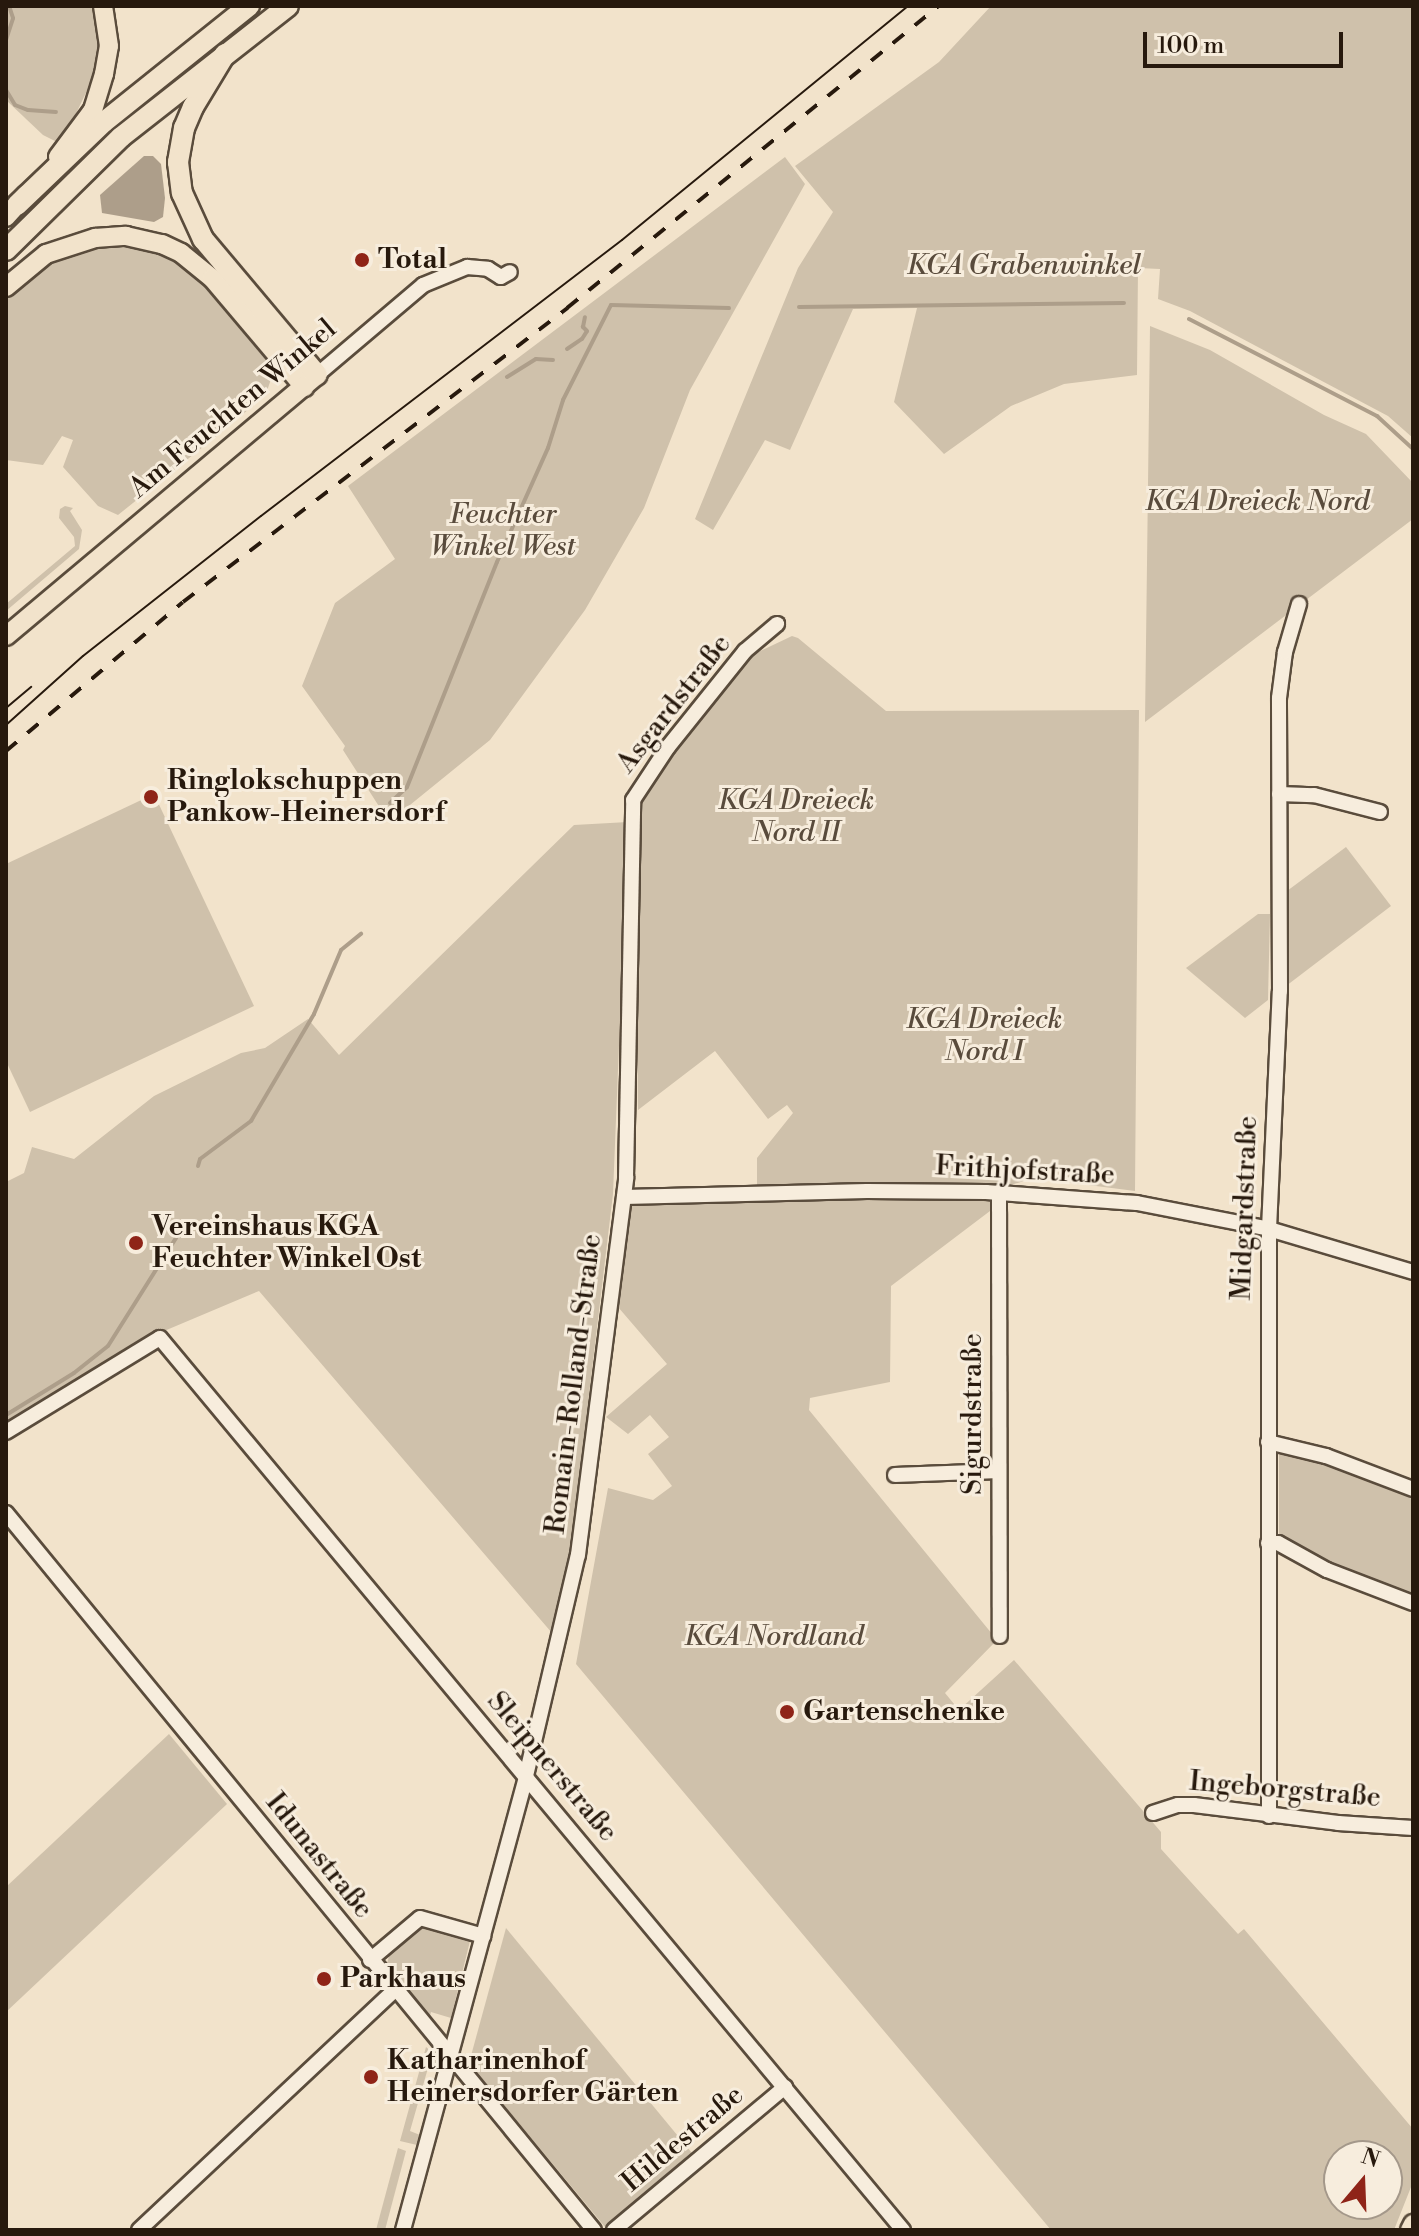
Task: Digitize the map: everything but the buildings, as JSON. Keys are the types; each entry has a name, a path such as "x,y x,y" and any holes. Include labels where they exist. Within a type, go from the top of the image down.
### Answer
{"highway":[{"path":"12,211 104,122 249,6"},
{"path":"6,250 121,137 288,6"},
{"path":"225,54 184,128 178,162 182,193 197,229 310,381"}],"main road":[{"path":"12,211 93,110 109,46 103,6"},
{"path":"6,287 46,254 73,244 116,236 150,241 181,253 202,269 310,381"},
{"name":"Am Feuchten Winkel","path":"6,636 310,381"},
{"path":"1410,2230 1413,2224"}],"street":[{"name":"Am Feuchten Winkel","path":"310,381 423,285 467,267 488,269 501,277 510,272"},
{"name":"Midgardstraße","path":"1269,1816 1269,1229 1280,991 1279,698 1285,652 1299,604"},
{"name":"Asgardstraße","path":"632,827 633,800 668,747 745,651 777,624"},
{"path":"1279,794 1314,795 1380,812"},
{"name":"Romain-Rolland-Straße","path":"403,2230 526,1776 578,1555 629,1138 632,827"},
{"name":"Frithjofstraße","path":"624,1197 867,1191 999,1192 1137,1203 1269,1229 1413,1272"},
{"name":"Sigurdstraße","path":"999,1192 1000,1636"},
{"name":"Sleipnerstraße","path":"6,1432 160,1338 903,2230"},
{"path":"1268,1442 1354,1465 1413,1489"},
{"path":"895,1475 999,1471"},
{"name":"Idunastraße","path":"6,1513 594,2230"},
{"path":"1268,1543 1278,1543 1327,1570 1413,1603"},
{"name":"Ingeborgstraße","path":"1153,1813 1178,1805 1194,1805 1269,1816 1413,1828"},
{"path":"370,1960 420,1918 483,1936"},
{"path":"139,2230 396,1989"},
{"name":"Hildestraße","path":"614,2230 785,2087"}],"green space":[{"path":"6,6 94,6 100,49 95,74 71,124 57,142 43,135 6,100"},
{"name":"KGA Grabenwinkel","path":"991,6 1413,6 1413,438 1388,416 1190,311 1158,299 1160,269 1138,268 1137,375 1064,384 1011,406 944,454 894,402 917,308 853,309 790,450 765,440 713,530 695,519 798,268 833,212 795,166 939,62"},
{"name":"Feuchter Winkel West","path":"785,157 805,184 690,390 644,508 585,610 490,740 389,822 343,750 345,746 302,686 335,603 395,559 348,486"},
{"path":"110,244 162,254 205,283 271,361 276,380 271,379 266,394 234,422 118,515 98,506 63,467 73,440 62,436 43,465 6,460 6,299 43,267 67,255"},
{"name":"KGA Dreieck Nord","path":"1150,326 1210,350 1324,415 1366,434 1413,483 1413,519 1145,722"},
{"path":"65,506 73,508 70,511 82,530 79,549 6,611 6,604 75,546 74,537 59,518 60,509"},
{"path":"792,636 886,711 1139,710 1135,1191 1034,1178 994,1190 990,1211 891,1286 890,1382 810,1398 809,1410 997,1640 945,1693 959,1710 1014,1660 1161,1832 1161,1849 1238,1934 1244,1929 1413,2129 1413,2182 1403,2207 1403,2140 1323,2140 1323,2220 1398,2220 1394,2230 1051,2230 576,1664 608,1488 653,1500 672,1486 648,1454 669,1437 650,1415 628,1434 606,1417 667,1364 618,1307 627,1208 637,1202 757,1196 757,1158 793,1113 787,1105 768,1119 715,1051 638,1110 636,832 641,803 674,751 750,656"},
{"path":"154,794 254,1006 30,1112 6,1061 6,864"},
{"path":"628,822 613,1194 571,1545 552,1633 259,1291 157,1334 6,1426 6,1182 24,1173 32,1147 74,1159 154,1096 241,1053 265,1048 308,1019 339,1055 574,825"},
{"path":"1346,847 1391,906 1286,986 1287,891"},
{"path":"1258,914 1270,914 1268,1000 1245,1018 1186,968"},
{"path":"1279,1451 1345,1469 1413,1496 1413,1596 1352,1573 1279,1535"},
{"path":"169,1734 227,1804 6,2012 6,1887"},
{"path":"423,1926 470,1941 451,2018 431,2012 430,2016 387,1964 390,1952"},
{"path":"506,1928 692,2153 605,2227 469,2063"},
{"path":"426,2047 440,2059 438,2070 428,2068 410,2131 420,2135 417,2145 400,2141"},
{"path":"398,2148 406,2151 385,2230 376,2230"}],"shaded area":[{"path":"144,156 153,156 161,164 165,198 163,217 154,222 102,213 100,195"}],"waterway":[{"path":"6,40 13,18 9,6"},
{"path":"6,90 15,105 28,110 56,112"},
{"path":"799,307 1124,303"},
{"path":"390,803 407,787 497,562 548,448 563,400 611,305 729,308"},
{"path":"567,349 582,339 587,331 583,327 585,317"},
{"path":"1189,319 1377,416 1413,449"},
{"path":"507,377 536,359 553,360"},
{"path":"198,1166 200,1159 251,1121 314,1014 341,950 361,934"},
{"path":"6,1415 74,1373 108,1346 176,1238"}],"tram line":[{"path":"6,725 83,656 622,240 908,6"},
{"path":"6,708 31,687"}],"railway":[{"path":"6,751 183,602 567,308 938,6"}],"place":[{"name":"Total","path":"362,260"},
{"name":"Ringlokschuppen Pankow-Heinersdorf","path":"151,797"},
{"name":"Vereinshaus KGA Feuchter Winkel Ost","path":"136,1243"},
{"name":"Gartenschenke","path":"787,1712"},
{"name":"Parkhaus","path":"324,1979"},
{"name":"Katharinenhof Heinersdorfer Gärten","path":"371,2077"}],"park label":[{"name":"KGA Dreieck Nord II","path":"796,817"},
{"name":"KGA Dreieck Nord I","path":"984,1036"},
{"name":"KGA Nordland","path":"774,1637"}]}
